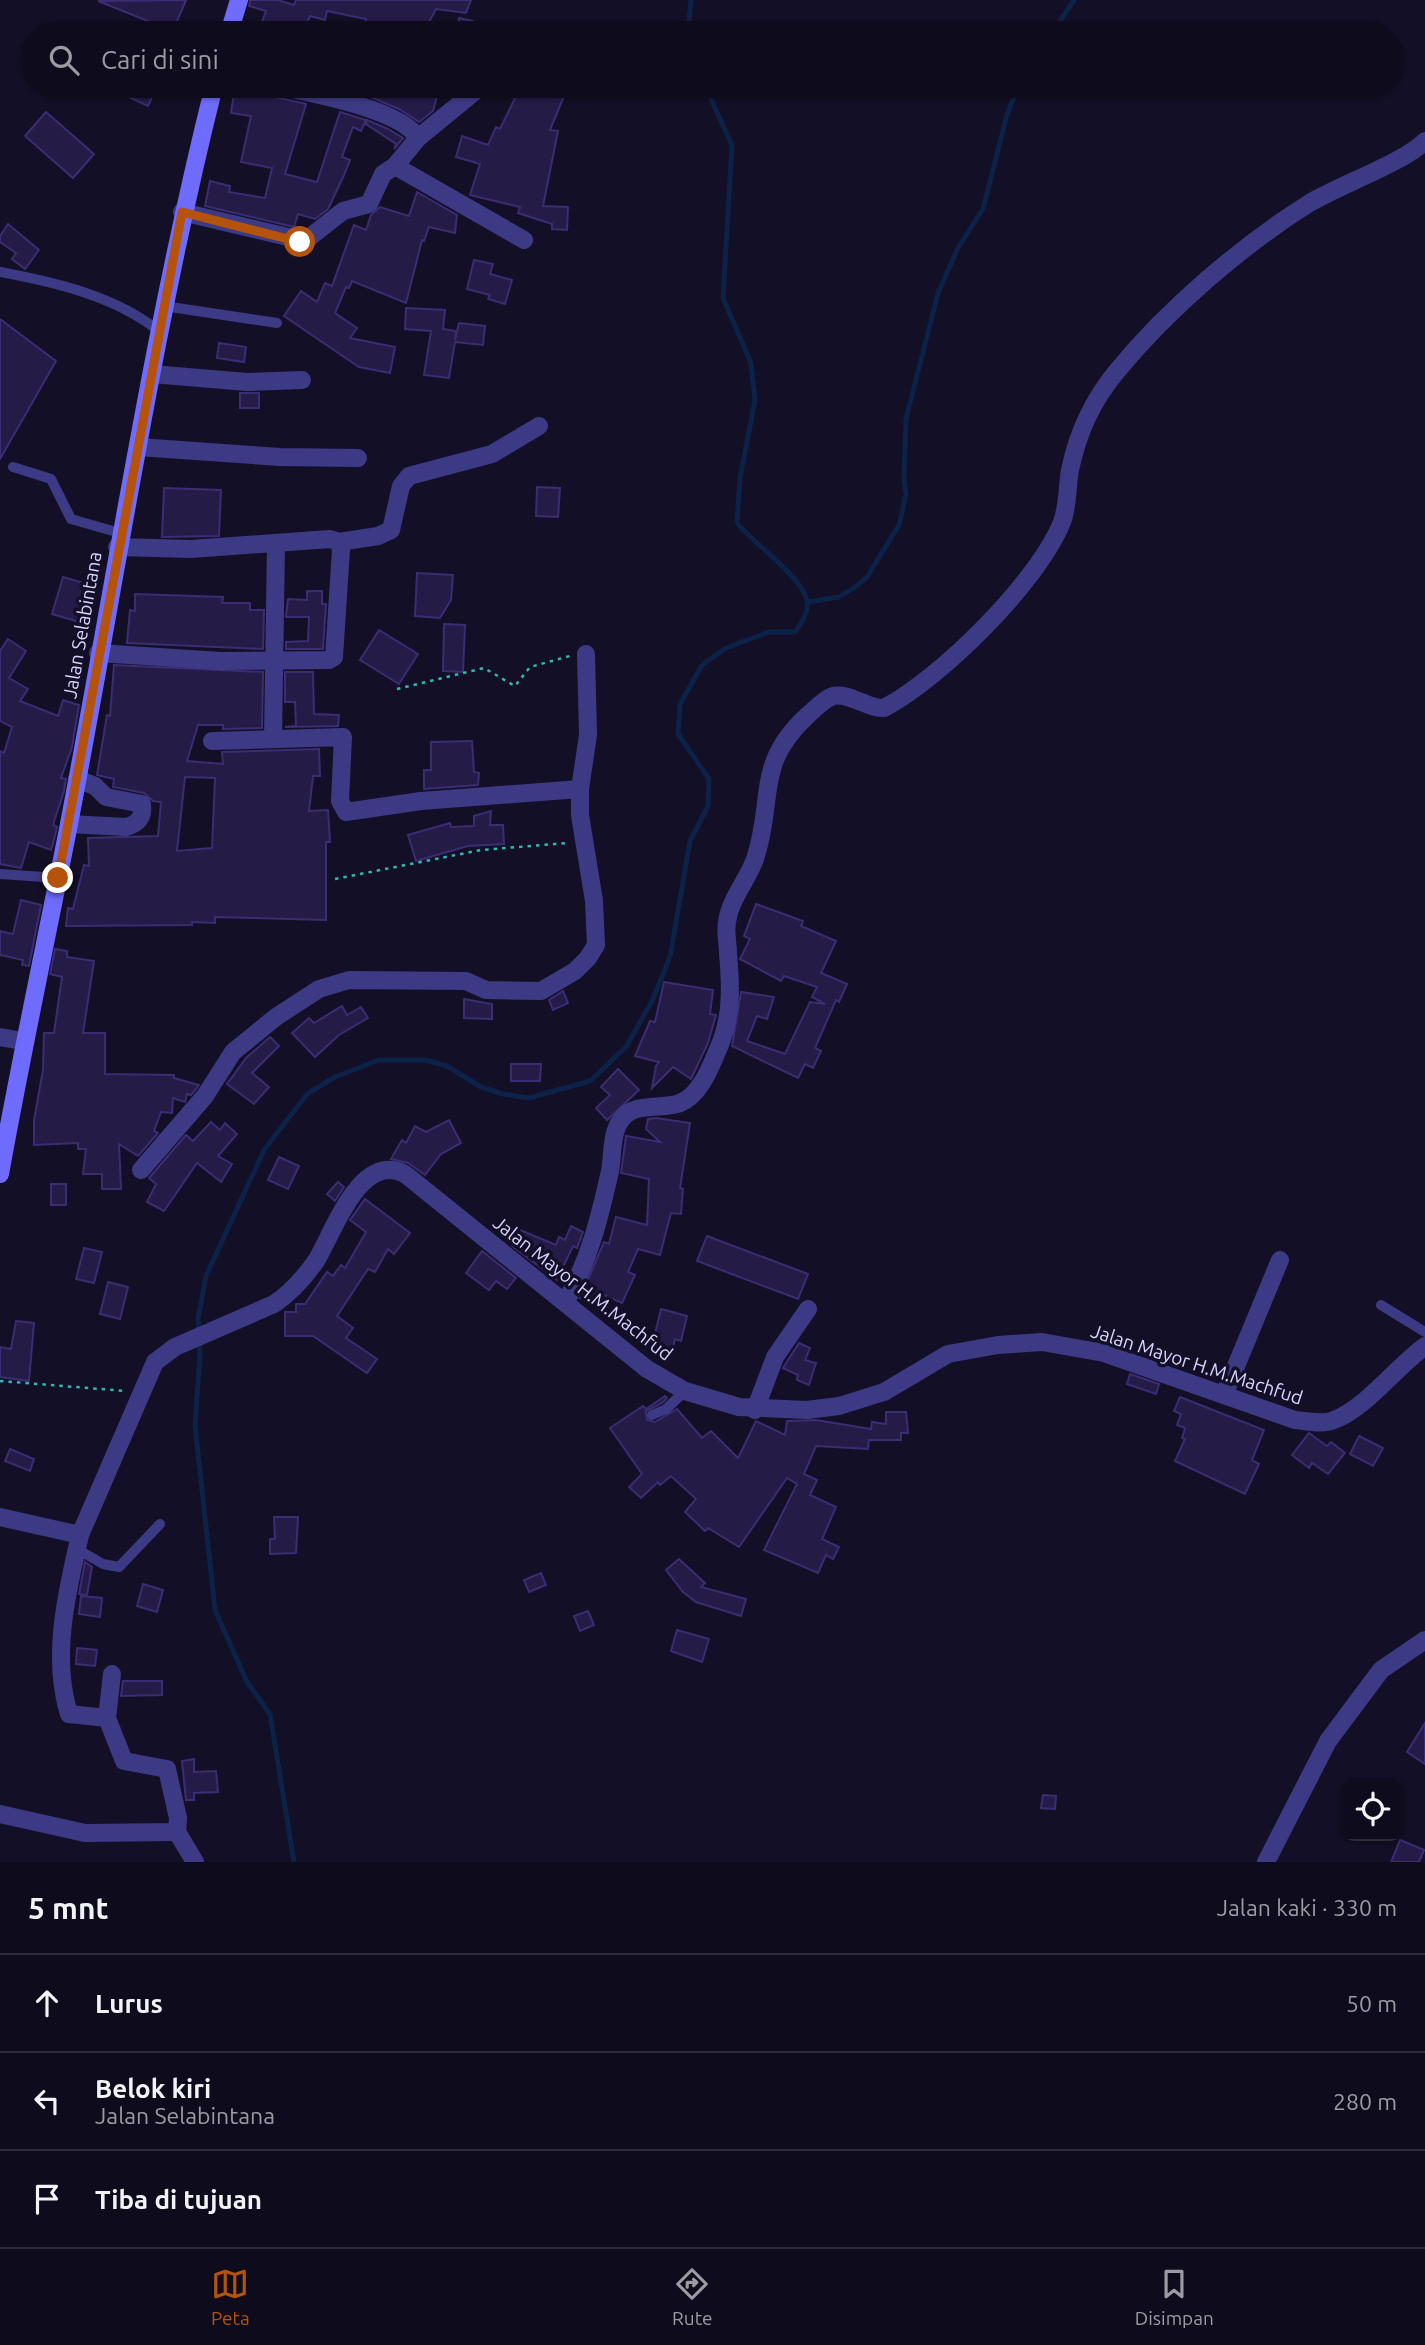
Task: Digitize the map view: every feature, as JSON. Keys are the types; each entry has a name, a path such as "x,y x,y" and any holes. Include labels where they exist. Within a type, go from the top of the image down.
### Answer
{"street":[{"path":"233,21 239,0"},
{"name":"Jalan Selabintana","path":"0,1174 23,1041 69,824 98,653 182,212 211,98"},
{"path":"325,98 376,111 416,134 418,138"},
{"path":"182,212 304,241 343,211 369,204 381,176 395,166 418,138 467,98"},
{"path":"566,1301 589,1252 621,1119 637,1109 681,1103 690,1096 699,1088 723,1038 730,993 726,925 729,911 754,860 770,770 782,743 826,699 840,695 872,708 884,708 965,646 1008,601 1052,542 1063,519 1070,470 1083,421 1117,371 1155,329 1251,244 1309,203 1425,141"},
{"path":"395,166 524,240"},
{"path":"152,374 247,382 302,380"},
{"path":"119,540 191,549 330,539 339,542 378,536 391,530 401,486 410,476 492,454 538,426"},
{"path":"138,447 280,457 358,458"},
{"path":"98,653 274,661 333,659 341,550 339,542"},
{"path":"273,738 276,544"},
{"path":"141,1170 205,1096 233,1052 275,1017 319,989 349,980 466,981 486,990 541,991 575,971 596,945 594,901 580,789 589,735 586,654"},
{"path":"212,741 343,737 340,801 346,812 421,801 580,789"},
{"path":"69,824 126,827 134,825 142,816 142,804 137,801 106,797 96,786 77,779"},
{"path":"0,1037 23,1041"},
{"name":"Jalan Mayor H.M.Machfud","path":"107,1718 70,1714 68,1711 61,1634 63,1608 78,1542 147,1374 164,1352 274,1304 288,1295 318,1258 344,1206 362,1184 373,1175 386,1171 396,1170 405,1174 566,1301 647,1369 685,1391 755,1410 839,1406 884,1392 948,1354 998,1345 1042,1342 1104,1353 1295,1420 1333,1421 1353,1409 1425,1346"},
{"path":"1224,1395 1280,1260"},
{"path":"755,1410 775,1357 808,1309"},
{"path":"0,1517 78,1542"},
{"path":"1266,1862 1328,1741 1381,1670 1425,1640"},
{"path":"112,1674 107,1718 124,1761 167,1769 178,1818 177,1832 195,1862"},
{"path":"0,1814 85,1833 177,1832"}],"lane":[{"path":"0,272 57,282 114,306 160,332"},
{"path":"164,306 277,323"},
{"path":"13,467 51,479 71,519 119,540"},
{"path":"0,874 58,878"},
{"path":"1381,1305 1425,1332"},
{"path":"652,1415 666,1409 685,1391"},
{"path":"78,1542 103,1564 119,1567 160,1524"}],"path":[{"path":"397,688 484,668 515,686 530,667 579,653 586,654"},
{"path":"335,879 481,850 585,841"},
{"path":"0,1381 140,1392"}],"building":[{"path":"186,0 177,21 148,21 98,1"},
{"path":"250,0 278,0 294,5 296,0 471,0 466,13 436,9 430,21 366,21 327,11 325,20 310,16 308,21 262,21 266,11 249,6"},
{"path":"131,98 152,98 148,106"},
{"path":"233,98 279,98 306,104 285,174 317,182 340,112 366,120 361,131 353,127 342,157 350,160 328,209 315,219 298,214 294,227 205,206 210,181 230,186 229,192 265,198 272,168 241,162 251,116 231,113"},
{"path":"372,98 437,98 433,111 419,122 399,109"},
{"path":"515,98 563,98 550,130 558,131 543,206 568,207 567,230 552,229 552,224 518,213 520,207 470,195 480,164 456,157 462,136 488,145 496,127 500,129"},
{"path":"46,112 94,154 73,178 25,136"},
{"path":"367,120 403,138 394,149 396,144 366,124"},
{"path":"417,192 457,215 455,233 429,227 424,241 422,240 406,303 352,281 349,288 346,287 335,313 357,328 350,338 395,347 390,373 359,367 284,316 301,291 317,302 325,283 332,286 354,225 366,230 371,215 380,207 409,216"},
{"path":"8,224 39,250 25,269 12,259 16,253 0,242 0,236"},
{"path":"474,260 493,264 490,274 512,280 505,304 488,299 490,295 467,289"},
{"path":"406,308 445,310 443,329 456,331 455,340 459,323 485,326 483,345 455,342 449,378 424,375 431,331 405,329"},
{"path":"0,319 56,361 0,459"},
{"path":"219,343 246,347 244,362 217,358"},
{"path":"240,393 259,393 259,408 240,408"},
{"path":"537,487 560,488 558,517 536,516"},
{"path":"164,488 221,490 219,536 162,537"},
{"path":"417,573 453,575 451,600 440,618 415,616"},
{"path":"63,577 97,587 86,624 52,614"},
{"path":"307,591 322,591 322,604 326,604 323,649 286,649 286,642 308,641 309,617 286,617 288,599 307,600"},
{"path":"135,594 223,597 222,603 250,603 250,610 264,610 263,649 127,643 130,610 135,611"},
{"path":"444,624 465,625 463,672 443,671"},
{"path":"379,630 418,654 399,684 360,660"},
{"path":"8,639 26,651 9,678 28,689 20,701 58,716 63,700 79,705 72,747 61,778 66,779 53,825 57,827 51,850 29,842 21,868 0,864 0,751 4,753 12,727 0,721 0,651"},
{"path":"114,665 263,672 262,728 223,729 223,725 198,725 187,761 223,764 222,752 319,749 320,776 313,776 309,811 328,810 330,842 326,842 326,920 215,917 215,923 192,922 192,925 66,926 68,908 73,909 84,865 89,866 88,838 158,836 161,802 153,801 144,793 113,787 114,779 97,775 107,715 110,716","holes":["185,777 215,778 212,848 177,851"]},
{"path":"285,672 313,672 314,714 339,715 338,726 285,727 296,726 295,702 285,702"},
{"path":"472,741 474,772 479,773 478,785 424,789 424,770 431,770 431,742"},
{"path":"491,811 490,825 503,825 504,844 468,846 416,861 408,835 450,823 451,827 474,826 474,816"},
{"path":"21,900 41,905 29,966 22,965 23,960 0,955 0,931 13,934"},
{"path":"756,904 803,921 801,926 836,941 821,973 847,984 839,1002 836,1000 815,1048 821,1051 813,1068 805,1064 798,1078 732,1046 741,992 774,997 767,1019 757,1016 747,1041 785,1054 810,1002 825,1004 812,997 817,987 784,976 781,981 740,959 750,939 744,936"},
{"path":"55,949 67,951 67,957 94,961 83,1033 105,1033 105,1074 174,1075 174,1078 199,1085 191,1095 187,1094 185,1102 173,1098 172,1113 161,1112 154,1131 158,1133 138,1156 119,1144 121,1189 102,1189 102,1174 83,1174 86,1149 78,1149 78,1143 34,1145 34,1120 43,1070 44,1033 54,1033 62,977 50,974"},
{"path":"664,982 713,990 710,1014 716,1015 708,1043 691,1079 673,1067 652,1088 659,1062 635,1056 650,1021 655,1022"},
{"path":"563,991 568,1003 553,1010 549,1000"},
{"path":"464,999 492,1004 492,1019 464,1018"},
{"path":"342,1006 347,1015 361,1007 368,1018 339,1035 315,1057 292,1033 309,1018 314,1023"},
{"path":"270,1037 279,1046 252,1073 269,1087 254,1104 227,1084 246,1058"},
{"path":"511,1064 541,1064 540,1081 511,1081"},
{"path":"618,1069 639,1090 607,1120 596,1108 610,1095 601,1087"},
{"path":"648,1119 690,1123 680,1188 683,1189 681,1214 671,1213 660,1255 638,1249 628,1272 635,1275 622,1303 604,1295 599,1307 580,1298 604,1242 609,1244 616,1217 647,1225 649,1179 621,1173 626,1136 660,1142 646,1129"},
{"path":"449,1120 461,1143 441,1154 425,1175 408,1163 391,1159 402,1140 406,1143 415,1126 426,1132"},
{"path":"211,1122 220,1130 225,1123 237,1134 218,1156 232,1164 221,1182 197,1163 164,1211 147,1202 156,1184 149,1178 186,1135 193,1141"},
{"path":"279,1157 299,1166 288,1189 268,1180"},
{"path":"338,1182 344,1187 335,1201 327,1194"},
{"path":"51,1184 66,1184 66,1205 51,1205"},
{"path":"365,1199 410,1233 394,1254 388,1249 375,1272 368,1269 337,1316 353,1328 346,1338 377,1359 367,1373 313,1336 285,1336 285,1312 296,1312 296,1304 305,1304 327,1272 333,1276 341,1265 345,1268 366,1232 350,1220"},
{"path":"571,1226 583,1232 577,1248 573,1246 557,1280 512,1246 518,1229 556,1245 559,1237 565,1240"},
{"path":"707,1236 808,1274 798,1299 697,1261"},
{"path":"84,1248 102,1252 94,1283 76,1279"},
{"path":"482,1251 516,1278 507,1289 496,1281 489,1290 466,1273"},
{"path":"108,1282 128,1287 120,1319 100,1314"},
{"path":"661,1309 687,1316 681,1341 675,1339 672,1352 652,1346"},
{"path":"16,1321 34,1323 29,1381 0,1377 0,1347 11,1349"},
{"path":"799,1343 810,1348 805,1360 816,1363 809,1385 797,1380 798,1375 783,1368"},
{"path":"1130,1374 1159,1384 1156,1394 1127,1384"},
{"path":"665,1396 667,1398 662,1403 646,1411 647,1420 655,1422 677,1409 702,1438 711,1431 738,1458 756,1421 785,1435 787,1421 816,1420 871,1429 872,1422 886,1424 886,1412 906,1412 908,1433 901,1433 901,1440 869,1440 868,1449 816,1446 804,1474 817,1480 810,1495 836,1507 822,1539 839,1547 833,1559 826,1555 818,1573 764,1550 797,1484 787,1478 739,1547 708,1528 705,1531 685,1512 696,1499 671,1476 660,1485 658,1482 641,1498 629,1487 642,1474 610,1428 643,1406 646,1409"},
{"path":"1180,1397 1264,1430 1252,1460 1259,1464 1245,1494 1175,1461 1185,1439 1182,1438 1185,1428 1177,1425 1181,1414 1174,1411"},
{"path":"1309,1433 1327,1446 1331,1442 1345,1453 1328,1474 1312,1463 1309,1468 1292,1455"},
{"path":"1359,1436 1383,1448 1373,1466 1350,1454"},
{"path":"10,1449 34,1459 30,1471 5,1461"},
{"path":"274,1517 298,1517 296,1553 270,1554 270,1539 275,1539"},
{"path":"679,1559 705,1583 701,1587 746,1599 741,1616 696,1602 683,1592 666,1570"},
{"path":"85,1562 92,1567 87,1595 79,1594"},
{"path":"541,1573 546,1585 529,1592 524,1580"},
{"path":"143,1584 163,1590 157,1612 137,1606"},
{"path":"81,1596 102,1598 100,1617 79,1614"},
{"path":"588,1611 594,1625 580,1631 574,1616"},
{"path":"677,1630 709,1639 702,1662 671,1651"},
{"path":"77,1648 97,1650 95,1666 76,1664"},
{"path":"123,1681 162,1681 162,1695 121,1696"},
{"path":"1425,1723 1425,1764 1407,1752"},
{"path":"194,1759 194,1772 216,1771 218,1792 194,1793 194,1800 186,1800 182,1761"},
{"path":"1043,1795 1056,1796 1055,1809 1041,1808"},
{"path":"1400,1841 1424,1850 1419,1862 1391,1862"}],"waterway":[{"path":"689,21 691,0"},
{"path":"1060,21 1074,0"},
{"path":"294,1862 270,1714 247,1682 215,1610 195,1425 200,1356 198,1319 206,1276 264,1150 307,1094 335,1077 379,1060 425,1060 447,1066 481,1087 529,1098 590,1081 626,1047 652,1001 670,957 690,841 708,806 709,779 678,734 680,704 702,665 726,648 769,632 795,632 807,610 804,593 797,583 737,523 740,478 755,400 751,363 723,298 732,145 710,98"},
{"path":"808,602 839,597 867,577 899,525 906,495 906,419 938,293 958,248 983,209 1013,98"}],"route":[{"path":"58,878 120,533 182,212 300,242"}]}
